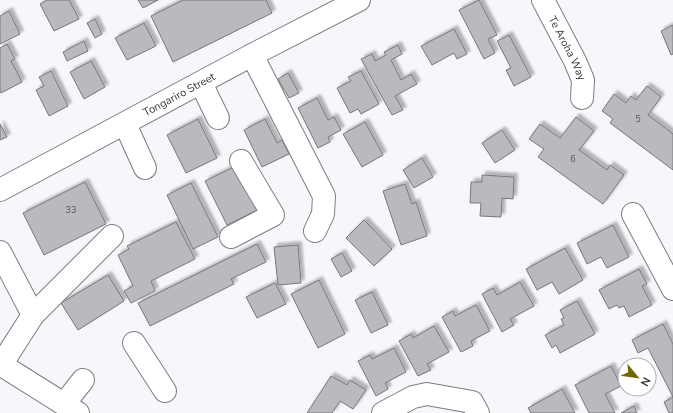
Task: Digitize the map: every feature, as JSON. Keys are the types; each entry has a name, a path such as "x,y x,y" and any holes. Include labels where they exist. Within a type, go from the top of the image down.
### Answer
{"street":[{"name":"Tongariro Street","path":"0,190 201,84 252,55 359,0"},
{"name":"Te Aroha Way","path":"543,0 575,61 583,80 582,98"},
{"path":"252,55 324,196 323,214 315,231"},
{"path":"201,84 218,118"},
{"path":"125,124 145,168"},
{"path":"231,237 273,215 241,161"},
{"path":"633,214 673,289"},
{"path":"83,380 71,408 1,364 33,315 112,236"},
{"path":"0,252 33,315"},
{"path":"134,343 165,390"},
{"path":"383,413 413,397 427,394 475,408"}],"building":[{"path":"47,0 69,0 79,19 54,31 40,4"},
{"path":"138,0 158,0 143,8"},
{"path":"183,0 266,0 272,13 173,62 151,16"},
{"path":"479,0 497,35 488,39 495,53 484,59 459,10"},
{"path":"9,11 20,34 0,44 0,16"},
{"path":"95,19 102,34 95,38 87,23"},
{"path":"144,23 156,46 127,60 115,38"},
{"path":"673,25 673,54 671,55 661,31"},
{"path":"454,29 467,54 457,59 454,53 432,65 421,46"},
{"path":"509,35 531,77 514,86 506,70 511,68 497,41"},
{"path":"84,41 88,51 67,61 63,52"},
{"path":"7,44 15,59 11,61 22,82 1,93 0,48"},
{"path":"398,45 402,54 391,60 401,80 411,74 417,84 395,96 403,110 392,115 361,59 372,54 375,61 386,55 384,52"},
{"path":"91,61 105,87 84,99 70,72"},
{"path":"51,71 68,106 49,116 36,90 44,86 39,77"},
{"path":"361,71 379,104 361,114 358,109 350,113 337,88 351,81 348,77"},
{"path":"288,73 299,93 289,98 278,79"},
{"path":"647,86 661,97 648,115 673,134 673,170 610,123 613,119 602,111 614,94 626,103 631,96 636,100"},
{"path":"317,98 328,120 334,117 341,130 328,137 330,142 318,148 298,108"},
{"path":"576,117 594,131 579,150 607,170 610,165 624,175 603,204 538,157 544,149 529,139 540,124 560,138"},
{"path":"198,119 217,158 186,173 167,135"},
{"path":"265,119 277,143 282,140 289,154 262,167 244,130"},
{"path":"365,122 383,155 362,167 343,134"},
{"path":"0,124 7,137 0,140"},
{"path":"502,130 515,150 495,163 482,143"},
{"path":"422,158 433,177 414,188 403,170"},
{"path":"240,164 262,208 227,225 205,181"},
{"path":"482,175 514,177 513,199 502,198 501,217 480,216 481,203 470,203 471,182 482,182"},
{"path":"85,182 106,224 44,255 23,213"},
{"path":"191,183 218,237 193,249 167,195"},
{"path":"405,184 412,204 416,202 427,236 401,245 383,191"},
{"path":"364,220 392,249 374,266 346,238"},
{"path":"176,222 195,259 151,281 155,291 131,303 124,291 133,286 118,255 129,249 127,246"},
{"path":"613,225 629,257 607,268 601,257 587,264 577,243"},
{"path":"257,244 266,262 231,279 234,284 150,326 138,303"},
{"path":"298,245 301,283 278,285 274,247"},
{"path":"565,248 583,280 559,294 552,282 537,290 526,269"},
{"path":"342,253 352,271 341,277 331,259"},
{"path":"639,269 647,284 642,286 652,305 629,317 624,306 619,308 617,305 609,309 599,290"},
{"path":"108,275 124,301 78,330 61,303"},
{"path":"319,280 345,334 318,348 291,294"},
{"path":"520,282 534,306 510,319 514,325 502,332 482,294 493,288 497,295"},
{"path":"275,283 286,304 257,318 246,297"},
{"path":"372,292 388,325 371,333 355,300"},
{"path":"577,301 595,334 560,353 556,345 552,348 545,335 564,325 561,319 564,318 560,310"},
{"path":"476,305 490,331 471,341 473,346 461,352 442,317 453,311 455,316"},
{"path":"663,324 673,344 673,397 657,366 657,357 653,357 648,348 638,353 632,340"},
{"path":"434,326 449,352 427,364 431,370 418,376 399,341 411,334 413,338"},
{"path":"394,348 406,372 385,383 388,389 376,396 358,361 370,355 372,359"},
{"path":"611,366 617,378 617,388 605,394 615,413 589,413 575,385"},
{"path":"331,376 347,385 350,380 366,390 353,409 340,401 332,413 307,413"},
{"path":"562,389 575,413 531,413 528,408"},
{"path":"673,397 673,413 669,413 664,402"},
{"path":"634,406 637,413 621,413"}]}
